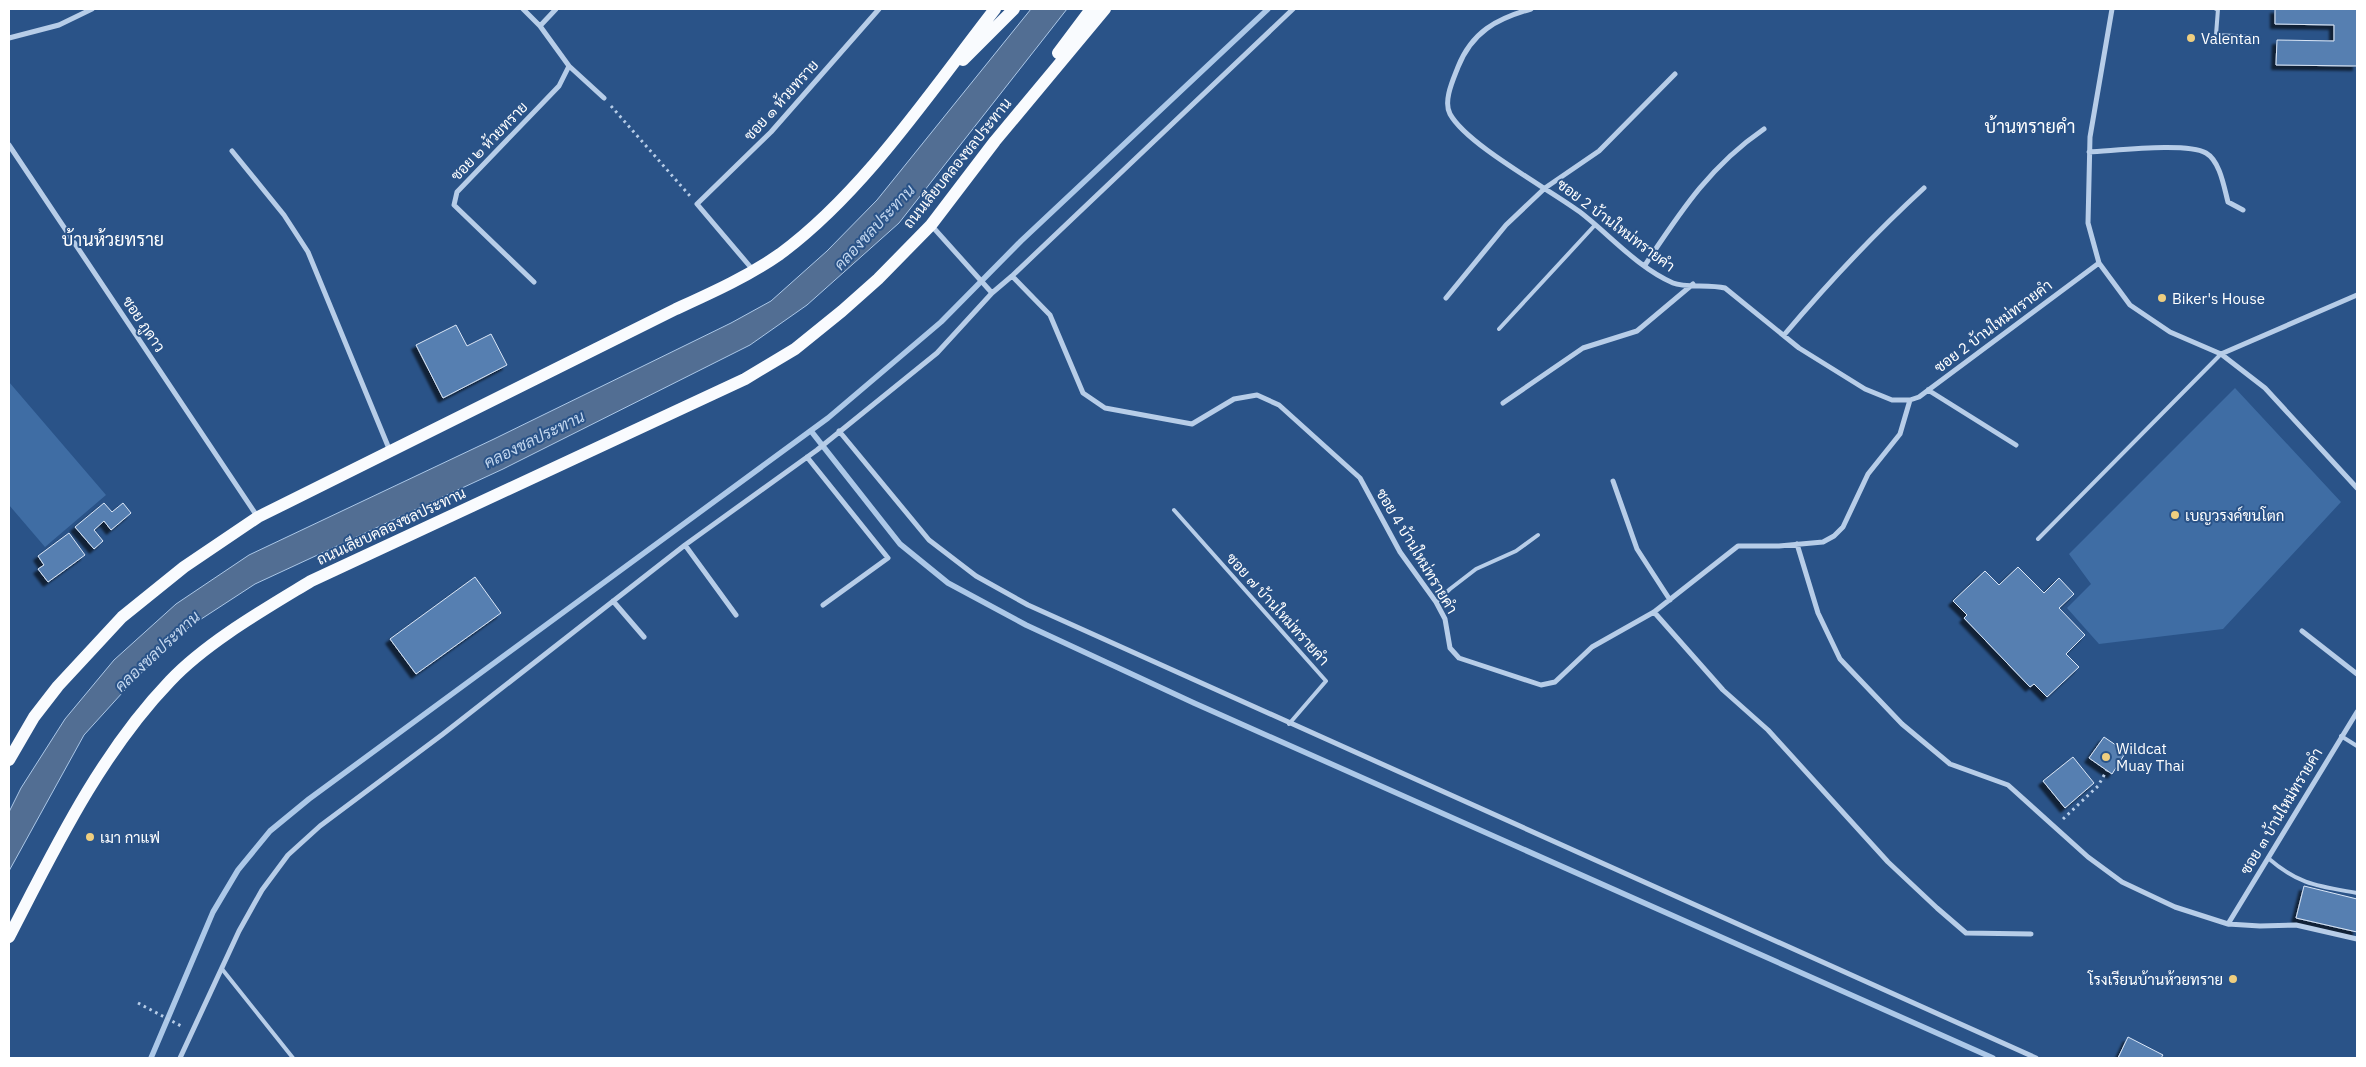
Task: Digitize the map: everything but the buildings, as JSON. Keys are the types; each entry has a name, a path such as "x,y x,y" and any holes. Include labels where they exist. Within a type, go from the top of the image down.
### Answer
{"main road":[{"path":"9,760 34,717 58,686 122,617 184,567 258,517 734,282 780,253 818,221 866,174 995,9"},
{"path":"937,83 979,45 1014,9"},
{"path":"996,141 1092,9"},
{"name":"ถนนเลียบคลองชลประทาน","path":"9,937 63,832 101,770 170,680 249,619 311,581 745,379 796,349 878,279 931,225 996,141 1105,9"}],"street":[{"path":"9,38 59,25 92,9"},
{"path":"523,9 540,26 569,66 604,98"},
{"path":"540,26 556,9"},
{"name":"ซอย ๑ ห้วยทราย","path":"697,204 771,132 879,9"},
{"path":"180,1058 239,931 262,890 288,855 334,815 443,734 685,545 807,458 937,352 992,293 1293,9"},
{"name":"ซอย 2 บ้านใหม่ทรายคำ","path":"1531,9 1508,16 1478,34 1461,59 1449,89 1449,113 1469,136 1545,188 1660,277 1676,284 1712,284 1726,288 1799,348 1865,389 1892,400 1910,400 1928,390 2099,262"},
{"path":"2112,9 2089,152 2088,223 2099,262 2130,305 2170,332 2221,354 2265,388 2357,488"},
{"name":"ซอย ๒ ห้วยทราย","path":"534,282 454,205 458,192 559,86 569,66"},
{"path":"1446,298 1506,225 1545,188 1598,151 1675,74"},
{"path":"1645,265 1692,196 1741,144 1764,128"},
{"name":"ซอย ภูดาว","path":"9,145 258,517"},
{"path":"2089,152 2190,148 2207,153 2219,171 2228,202 2243,210"},
{"path":"232,151 284,215 308,252 390,452"},
{"path":"1784,335 1823,289 1880,229 1924,188"},
{"path":"697,204 754,270"},
{"path":"931,225 992,293"},
{"name":"ซอย 4 บ้านใหม่ทรายคำ","path":"1012,276 1050,315 1083,393 1104,408 1192,424 1234,399 1257,395 1278,406 1360,478 1400,552 1446,619 1450,648 1459,658 1541,685 1555,682 1592,647 1654,612 1738,546 1823,542 1834,536 1843,527 1868,474 1900,434 1910,400"},
{"path":"1503,403 1583,348 1638,331 1693,284"},
{"path":"2221,354 2357,295"},
{"path":"1928,390 1952,407 2016,445"},
{"path":"839,431 929,540 976,576 1028,605 1288,724 2036,1058"},
{"path":"807,458 888,558 823,605"},
{"path":"1613,481 1637,549 1670,600"},
{"path":"1797,544 1818,613 1840,659 1902,724 1950,764 2008,785 2088,857 2122,882 2175,907 2228,924 2260,926 2296,925 2357,939"},
{"path":"685,545 736,615"},
{"path":"613,601 644,636"},
{"path":"1654,612 1723,690 1768,730 1888,862 1966,933 2030,934"},
{"path":"2302,631 2357,674"},
{"name":"ซอย ๓ บ้านใหม่ทรายคำ","path":"2228,924 2357,712"}],"lane":[{"path":"2216,9 2218,9 2216,35 2255,37"},
{"path":"1499,329 1595,225"},
{"path":"2038,539 2221,354"},
{"name":"ซอย ๗ บ้านใหม่ทรายคำ","path":"1174,510 1326,681 1288,724"},
{"path":"1436,602 1476,569 1516,551 1538,535"},
{"path":"2341,736 2357,746"},
{"path":"2268,858 2284,871 2307,884 2357,893"},
{"path":"222,969 293,1058"}],"path":[{"path":"604,98 697,204"},
{"path":"2055,827 2098,786 2108,770"},
{"path":"138,1003 192,1032"}],"shaded area":[{"path":"9,382 106,495 45,547 9,505"},
{"path":"2235,388 2341,502 2223,629 2099,644 2067,608 2091,584 2069,554"}],"water":[{"name":"คลองชลประทาน","path":"1031,9 1067,9 899,223 807,305 750,345 503,469 255,584 189,627 133,681 84,735 9,871 9,812 21,788 65,719 114,660 176,604 249,555 494,439 731,323 771,301 827,251 877,200"}],"waterway":[{"path":"151,1058 213,912 238,870 270,831 309,799 828,418 941,322 1021,241 1268,9"},
{"path":"811,431 900,544 948,583 1026,625 1194,703 1993,1058"}],"place":[{"name":"Valentan","path":"2191,38"},
{"name":"Biker's House","path":"2162,298"},
{"name":"เบญวรงค์ขนโตก","path":"2175,515"},
{"name":"Wildcat Muay Thai","path":"2106,757"},
{"name":"เมา กาแฟ","path":"90,837"},
{"name":"โรงเรียนบ้านห้วยทราย","path":"2233,979"}],"district":[{"name":"บ้านทรายคำ","path":"2030,126"},
{"name":"บ้านห้วยทราย","path":"113,239"}]}
